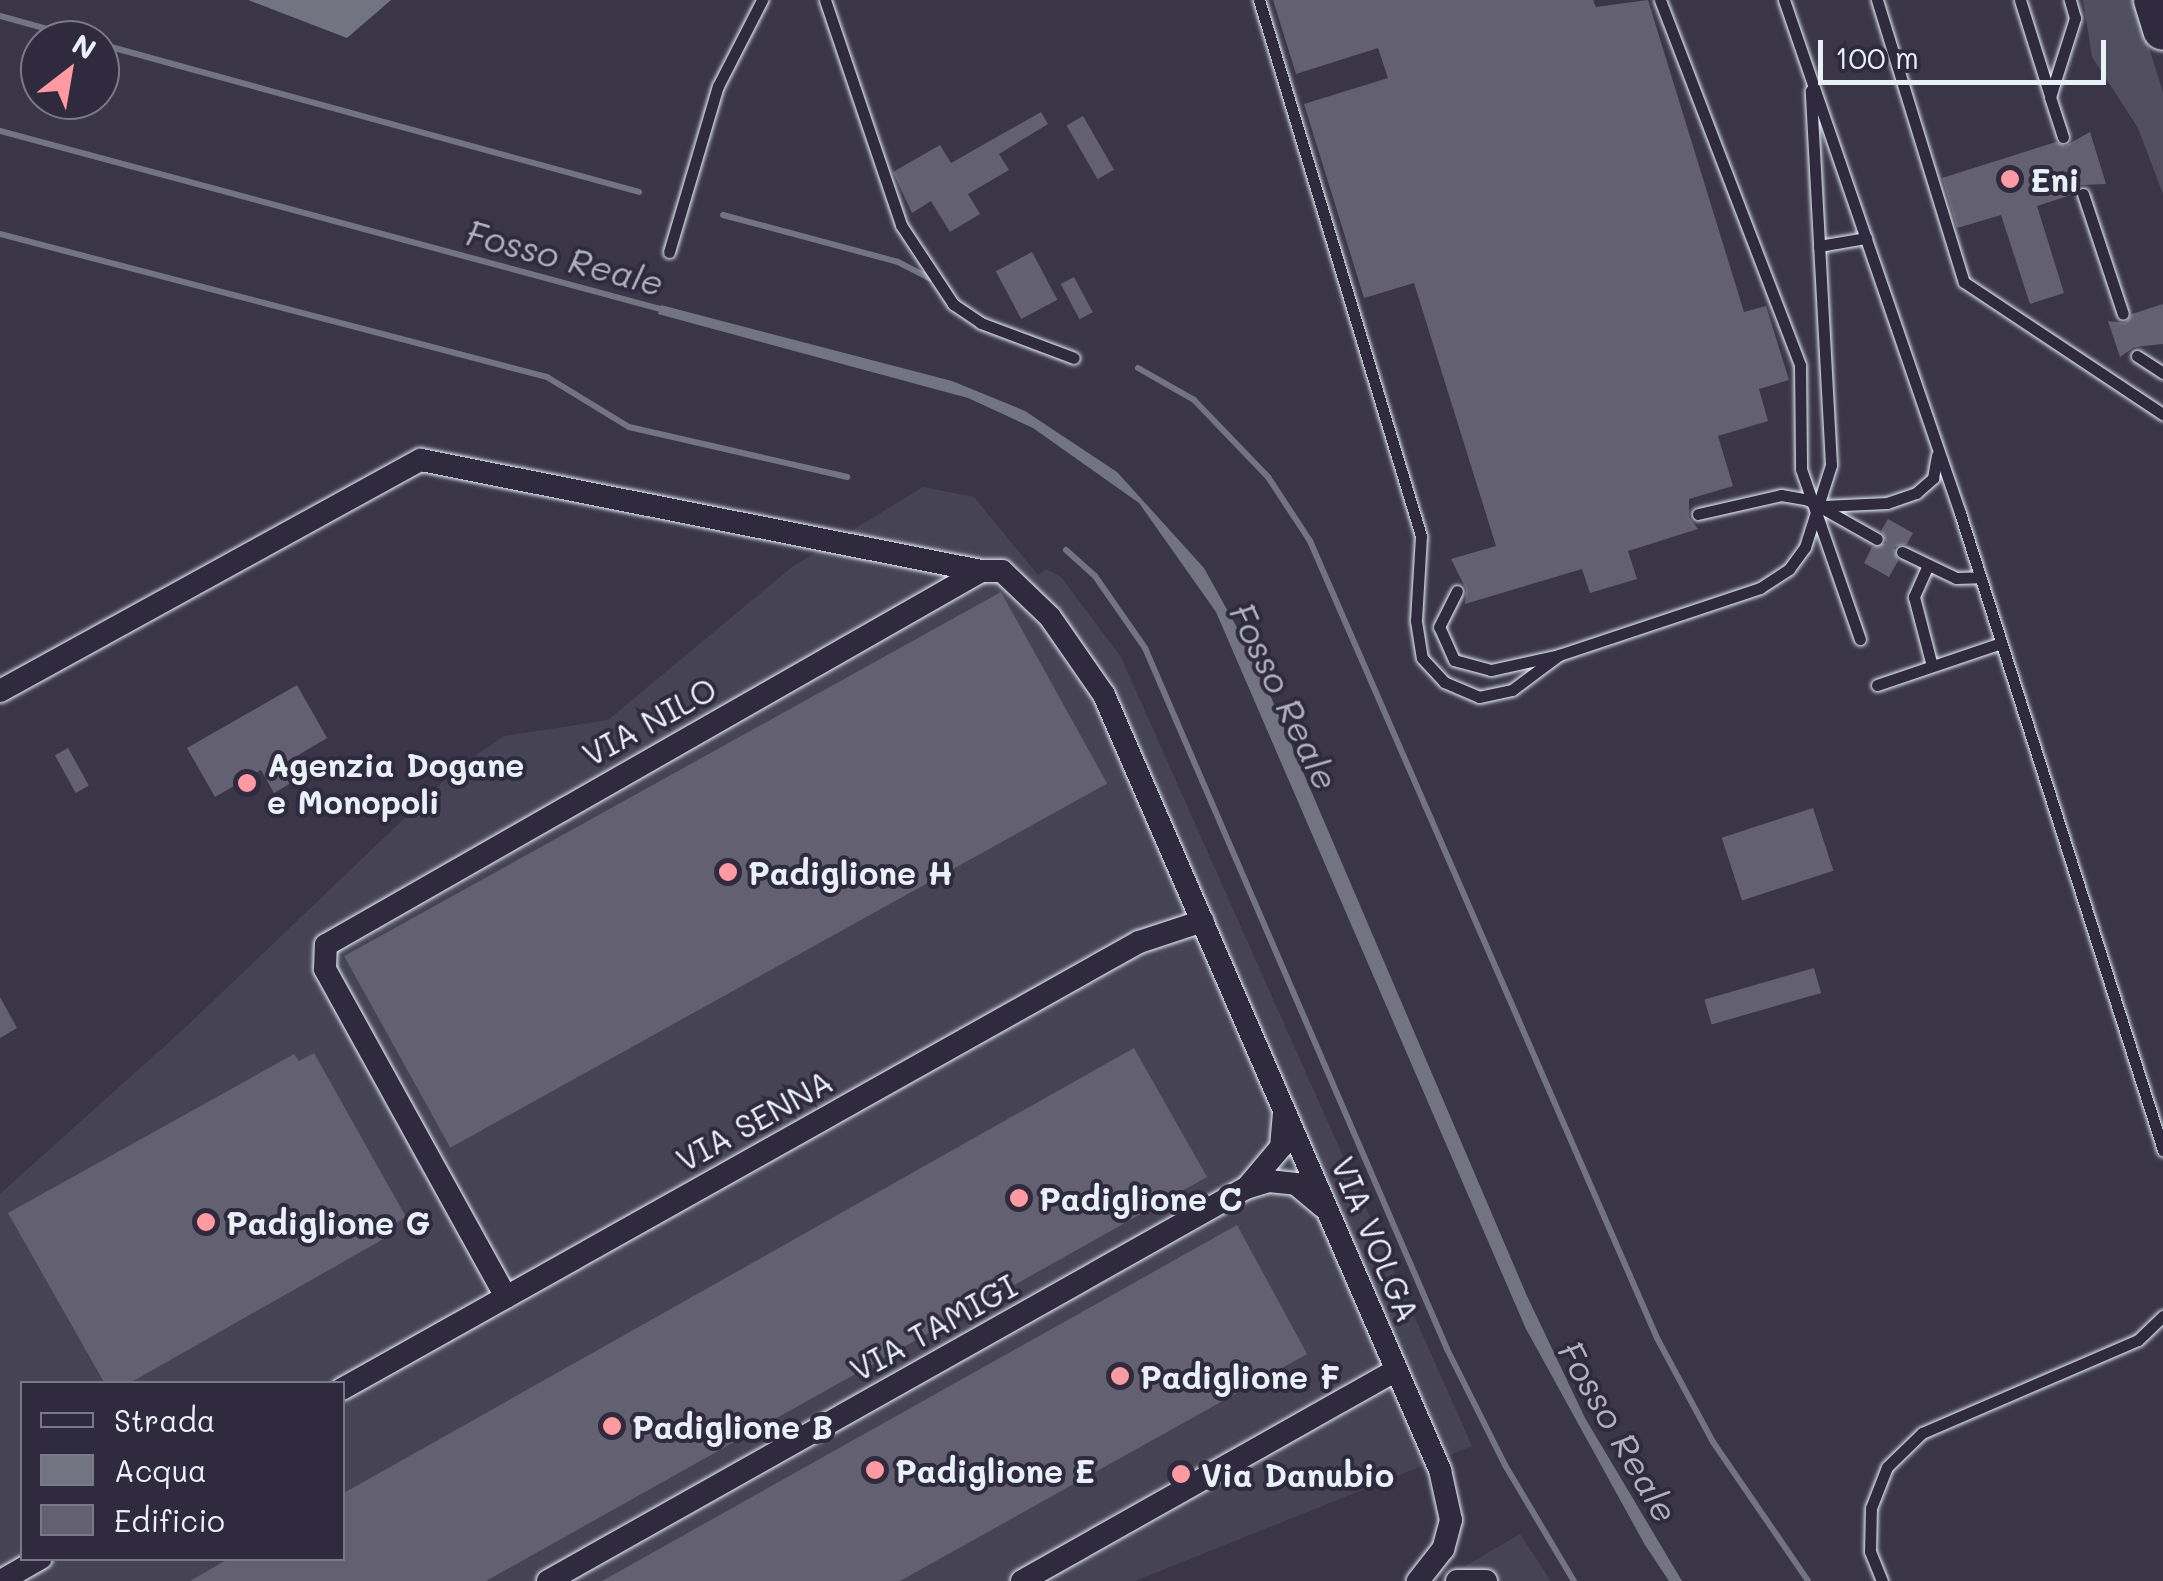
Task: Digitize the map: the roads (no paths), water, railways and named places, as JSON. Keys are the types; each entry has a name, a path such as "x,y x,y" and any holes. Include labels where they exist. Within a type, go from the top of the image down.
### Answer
{"highway":[{"path":"2154,0 2163,30"}],"street":[{"path":"0,692 420,460 1016,580 1080,654 1203,921"},
{"name":"VIA NILO","path":"506,1297 322,960 333,937 981,571"},
{"name":"VIA VOLGA","path":"1203,921 1397,1370 1450,1503 1442,1549 1418,1581"},
{"name":"VIA SENNA","path":"345,1387 1138,942 1203,921"},
{"name":"VIA TAMIGI","path":"1246,1188 1281,1147 1283,1106"},
{"name":"VIA TAMIGI","path":"548,1581 1246,1188 1269,1181 1296,1184 1331,1218"},
{"path":"1022,1581 1397,1370"},
{"path":"1,1581 36,1561"},
{"path":"1458,1581 1486,1581"}],"lane":[{"path":"669,252 718,86 762,0"},
{"path":"825,0 902,225 953,304 981,323 1074,358"},
{"path":"1259,0 1421,536 1416,621 1422,658 1444,682 1479,697 1512,690 1559,655"},
{"path":"1660,0 1800,365 1801,469 1818,506 1860,640"},
{"path":"1784,0 1980,577 2163,1150"},
{"path":"1878,0 1964,282 2163,414"},
{"path":"2020,0 2064,137"},
{"path":"2050,98 2075,18 2070,0"},
{"path":"1457,591 1438,627 1454,660 1491,670 1559,655 1770,584 1798,559 1830,465 1810,76"},
{"path":"2083,194 2123,314"},
{"path":"1819,246 1866,238"},
{"path":"2137,356 2163,373"},
{"path":"1818,506 1886,504 1925,488 1936,466 1934,438"},
{"path":"1698,514 1782,496 1818,506 1877,539"},
{"path":"1902,552 1964,581 1980,577"},
{"path":"1928,565 1914,597 1932,666"},
{"path":"1876,684 2001,643"},
{"path":"1882,1581 1870,1551 1872,1508 1888,1467 1922,1433 2122,1348 2163,1316"}],"water":[{"path":"248,0 391,0 347,38"},
{"path":"661,305 952,381 1025,411 1117,472 1204,568 1256,662 1527,1296 1585,1418 1682,1581 1669,1581 1645,1545 1526,1329 1216,612 1139,503 1033,428 968,398 658,314"}],"waterway":[{"path":"0,16 20,22"},
{"path":"120,49 639,192"},
{"name":"Fosso Reale","path":"0,131 668,311"},
{"path":"723,215 898,262 930,278"},
{"path":"0,234 547,377 629,427 847,477"},
{"path":"1138,368 1194,400 1268,477 1310,541 1657,1338 1713,1442 1808,1581"},
{"path":"1066,550 1095,576 1145,648 1447,1349 1505,1465 1574,1581"}],"place":[{"name":"Eni","path":"2010,179"},
{"name":"Agenzia Dogane e Monopoli","path":"247,783"},
{"name":"Padiglione H","path":"728,872"},
{"name":"Padiglione C","path":"1019,1198"},
{"name":"Padiglione G","path":"206,1222"},
{"name":"Padiglione F","path":"1120,1376"},
{"name":"Padiglione B","path":"612,1426"},
{"name":"Padiglione E","path":"875,1470"},
{"name":"Via Danubio","path":"1181,1474"}]}
